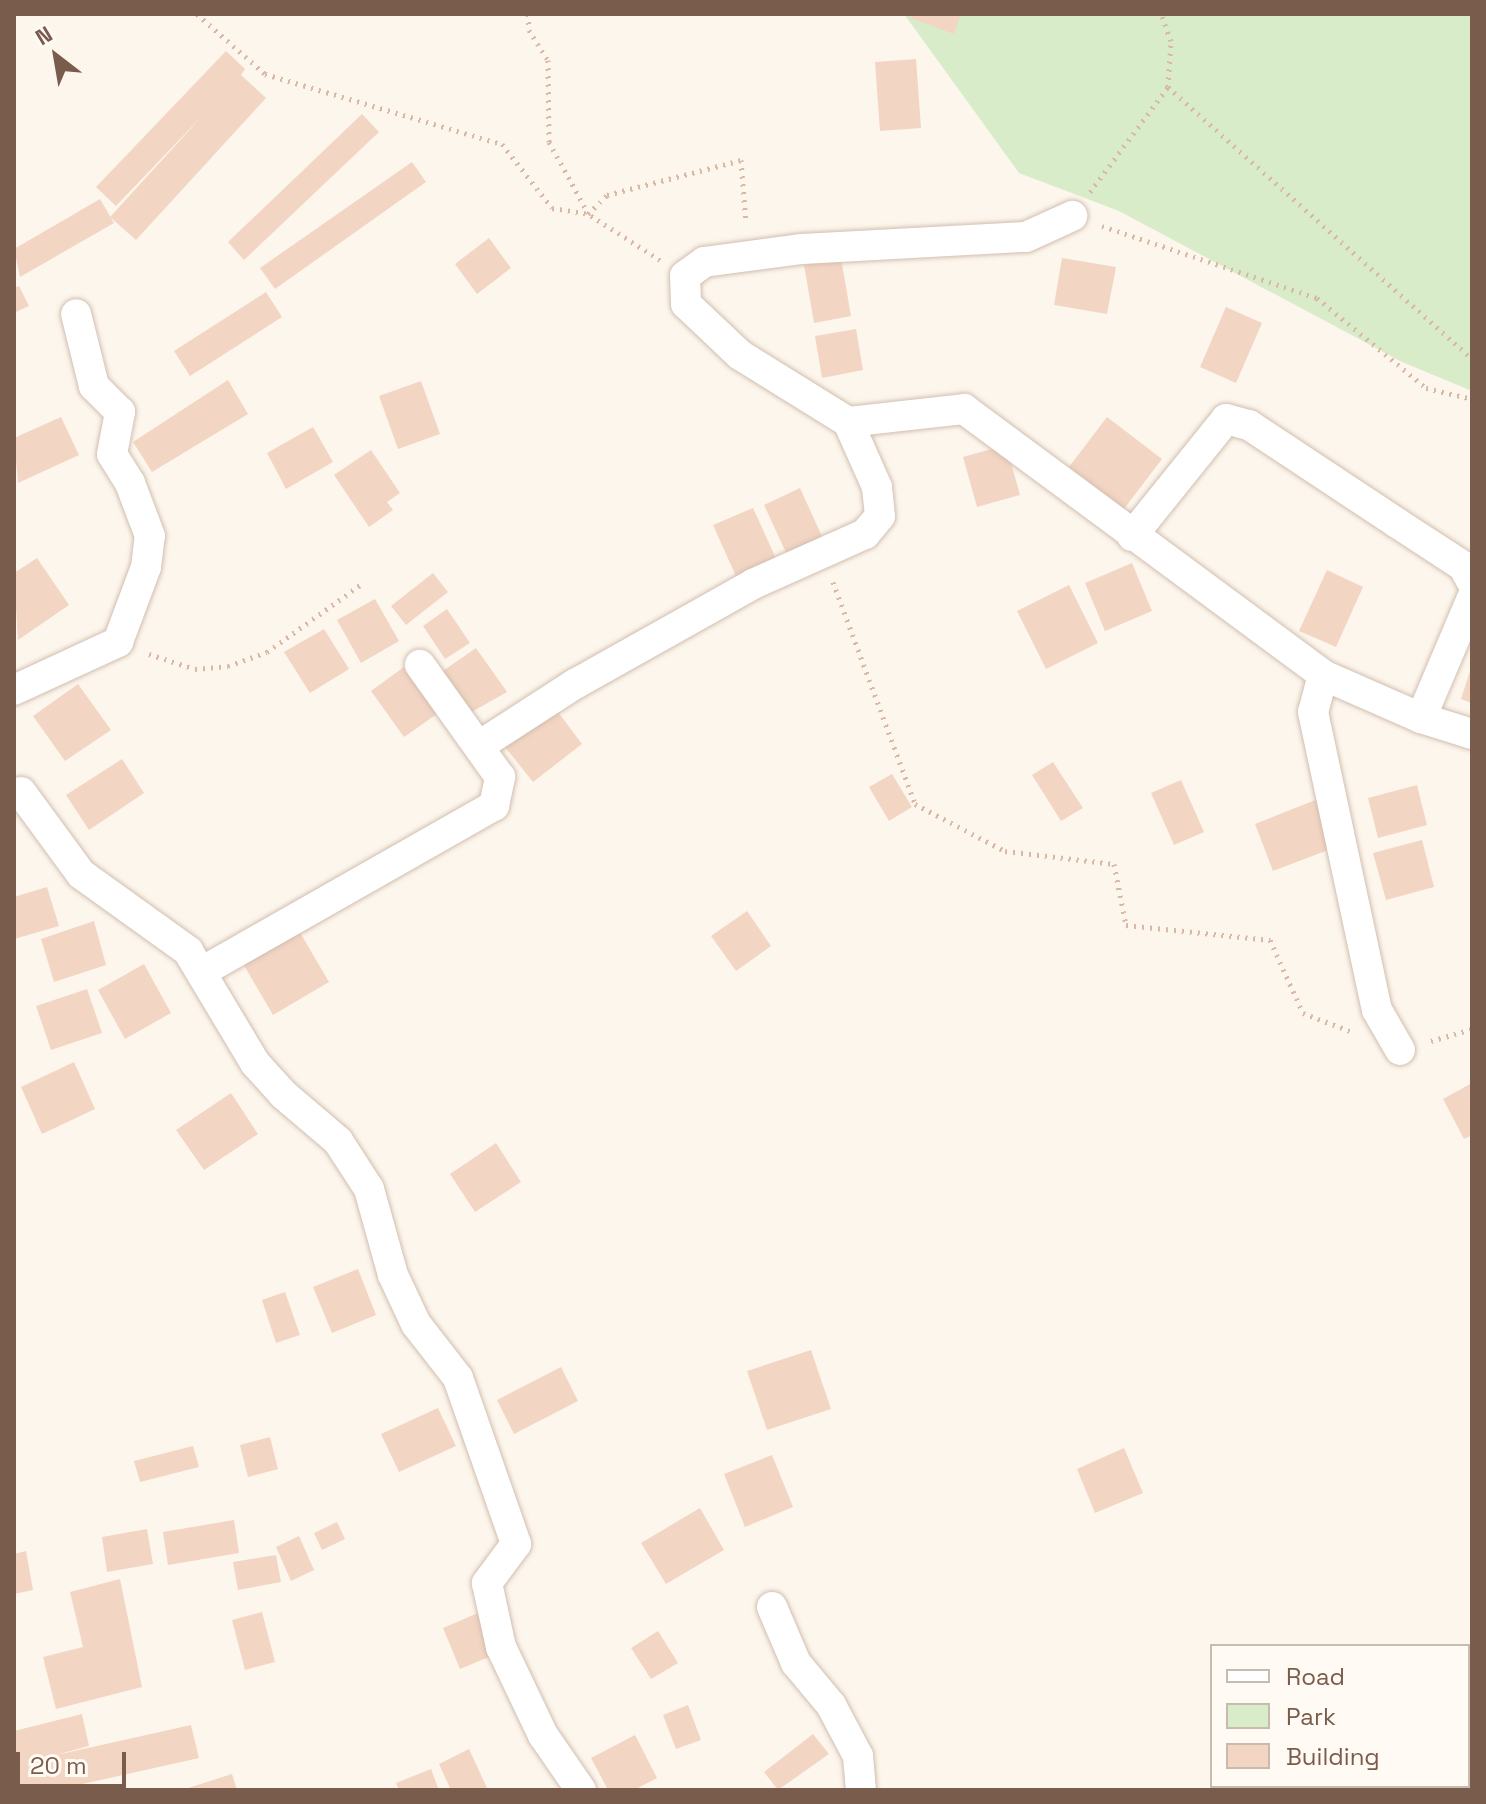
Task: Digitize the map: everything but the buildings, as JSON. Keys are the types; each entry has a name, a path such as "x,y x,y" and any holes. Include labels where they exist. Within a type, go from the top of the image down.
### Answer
{"street":[{"path":"479,746 575,684 753,584 865,534 880,516 877,487 848,422 740,355 686,304 685,276 704,262 749,256 1026,237 1072,216"},
{"path":"14,690 118,642 146,567 150,536 130,483 112,454 120,412 94,386 76,314"},
{"path":"848,422 964,409 1323,675 1421,718 1472,734"},
{"path":"1132,536 1226,419 1249,425 1449,558 1472,582"},
{"path":"1421,718 1472,598"},
{"path":"203,971 494,806 500,777 420,665"},
{"path":"1323,675 1313,712 1377,1010 1400,1050"},
{"path":"16,790 81,874 140,912 188,951 203,971 255,1063 284,1095 338,1141 369,1189 399,1288 416,1324 458,1378 516,1544 487,1583 501,1647 543,1735 581,1790"},
{"path":"772,1607 796,1663 831,1705 858,1756 861,1790"}],"path":[{"path":"197,14 265,74 502,144 552,208 588,214 685,276"},
{"path":"528,14 529,30 548,60 549,142 588,214"},
{"path":"1161,14 1171,41 1168,87 1072,216 1317,298 1426,388 1472,399"},
{"path":"1168,87 1472,359"},
{"path":"588,214 607,195 741,160 749,256"},
{"path":"823,555 915,804 1005,851 1114,864 1126,925 1270,940 1303,1013 1400,1050 1472,1029"},
{"path":"118,642 195,669 228,666 267,652 363,583"}],"green space":[{"path":"904,14 1472,14 1472,391 1402,362 1119,211 1019,173"}]}
